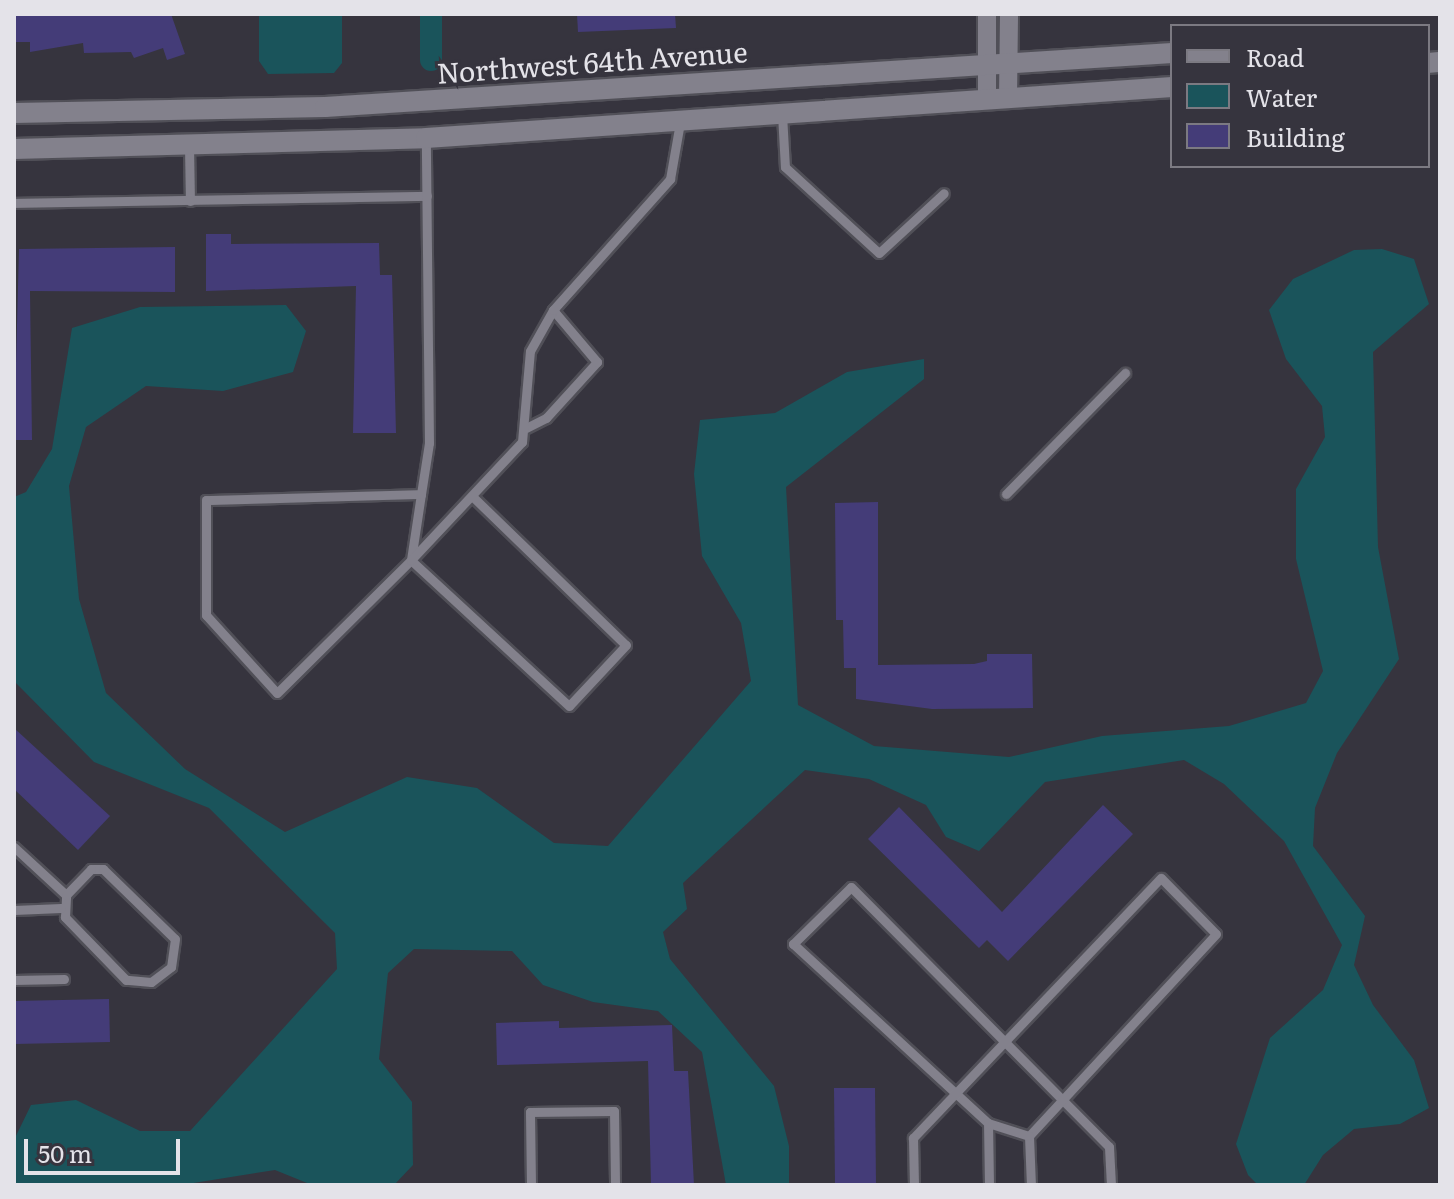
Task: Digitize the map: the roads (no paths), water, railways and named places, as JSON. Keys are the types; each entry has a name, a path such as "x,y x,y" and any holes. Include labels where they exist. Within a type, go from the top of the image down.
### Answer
{"street":[{"path":"987,14 987,99"},
{"path":"1008,98 1009,14"},
{"name":"Northwest 64th Avenue","path":"14,113 424,101 987,61 1170,53"},
{"path":"680,121 699,82"},
{"path":"14,149 426,138 1170,87"},
{"path":"424,101 426,138"}],"lane":[{"path":"782,114 785,167 879,253 944,193"},
{"path":"421,494 206,500 206,615 277,693 411,560 522,442 530,351 553,310 670,179 680,121"},
{"path":"411,560 429,443 426,138"},
{"path":"189,146 190,201"},
{"path":"14,203 427,196"},
{"path":"524,429 546,418 597,362 553,310"},
{"path":"1006,494 1125,373"},
{"path":"411,560 569,706 626,645 472,496"},
{"path":"14,847 66,895"},
{"path":"91,869 103,869 175,939 178,953 151,982 126,980 61,908 66,895 91,869"},
{"path":"914,1185 913,1138 955,1098 1004,1041 1161,878 1216,934 1029,1136 1031,1185"},
{"path":"1029,1136 988,1123 955,1098 793,944 851,887 1109,1147 1111,1185"},
{"path":"14,910 61,908"},
{"path":"14,980 64,979"},
{"path":"531,1185 530,1112 614,1111 615,1185"},
{"path":"988,1123 989,1185"}],"water":[{"path":"259,14 342,14 342,63 334,73 268,74 259,61"},
{"path":"1382,249 1414,259 1429,304 1373,352 1378,547 1399,659 1337,753 1315,808 1313,846 1365,916 1354,965 1373,1005 1414,1060 1429,1108 1400,1124 1354,1129 1323,1155 1304,1185 1258,1185 1248,1175 1236,1144 1270,1038 1323,990 1342,945 1284,841 1224,784 1184,760 1045,782 979,851 946,837 926,805 869,779 805,770 683,883 687,909 663,932 670,959 774,1086 789,1146 789,1185 726,1185 702,1052 658,1011 593,1002 543,985 512,951 414,949 388,973 379,1059 412,1102 413,1165 394,1185 312,1185 275,1170 181,1185 16,1185 14,1140 31,1105 76,1100 140,1131 190,1131 337,969 335,933 209,808 94,762 14,681 14,497 26,492 52,449 72,328 140,307 286,305 306,331 293,372 223,391 146,386 86,427 69,486 79,599 106,693 185,769 285,832 407,777 477,788 554,843 608,846 751,681 741,623 702,556 694,474 700,420 775,413 847,372 924,359 924,379 786,487 798,705 874,746 1009,757 1102,736 1229,726 1306,703 1323,671 1296,559 1296,489 1325,437 1322,406 1286,359 1269,310 1293,279 1354,250"}],"waterway":[{"path":"431,14 431,60"}]}
